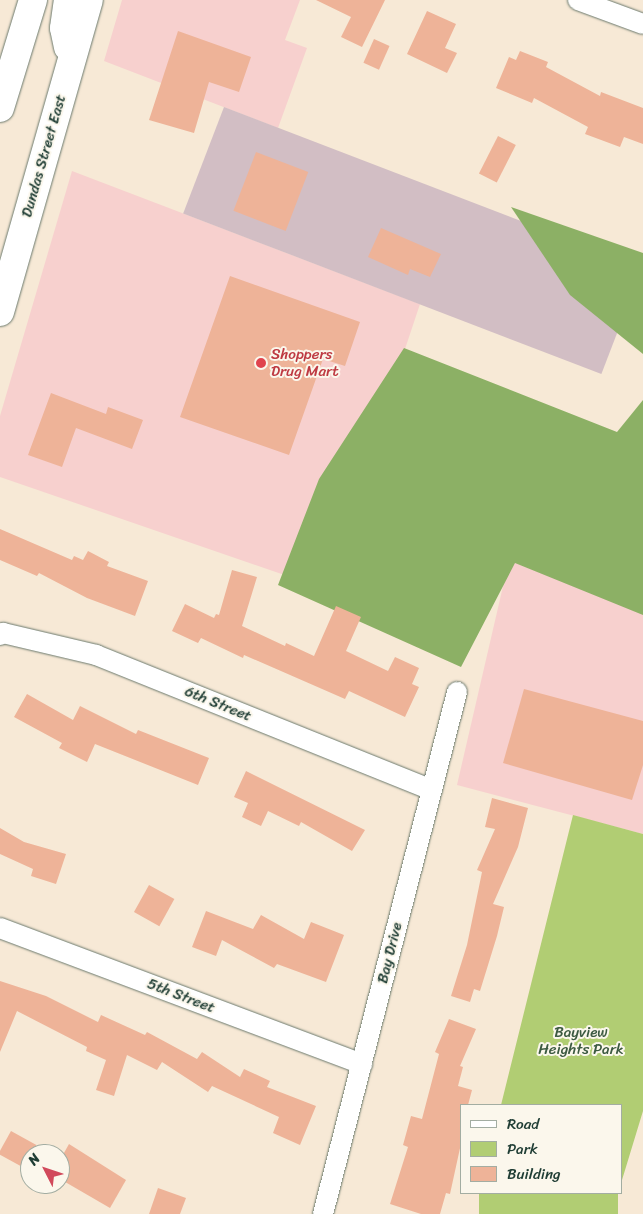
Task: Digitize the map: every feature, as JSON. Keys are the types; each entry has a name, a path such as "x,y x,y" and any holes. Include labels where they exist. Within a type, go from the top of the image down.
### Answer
{"main road":[{"path":"0,108 33,0"},
{"path":"68,0 64,28 70,63"},
{"name":"Dundas Street East","path":"0,312 89,0"}],"street":[{"path":"578,0 643,24"},
{"name":"6th Street","path":"0,635 4,633 96,655 431,790"},
{"name":"Bay Drive","path":"322,1214 458,692"},
{"name":"5th Street","path":"0,928 362,1064"}],"shaded area":[{"path":"122,0 300,0 285,40 307,48 278,128 104,61"},
{"path":"224,107 642,268 601,374 183,213"},
{"path":"72,171 420,304 325,589 0,477 0,416"},
{"path":"513,543 643,589 643,834 457,785"}],"green space":[{"path":"511,207 643,253 643,354 570,295"},
{"path":"404,348 617,432 643,400 643,615 515,563 461,667 278,585 319,479"},
{"name":"Bayview Heights Park","path":"573,815 643,834 643,1111 623,1177 623,1104 501,1104"},
{"path":"479,1194 618,1194 618,1214 479,1214"}],"building":[{"path":"316,0 385,0 362,47 341,37 351,17"},
{"path":"427,11 456,24 445,48 457,53 447,73 407,54"},
{"path":"178,31 251,57 239,92 209,82 194,133 149,120"},
{"path":"374,39 390,46 379,70 363,63"},
{"path":"520,51 548,62 546,67 600,96 601,92 643,108 643,144 624,137 620,147 585,134 588,127 534,98 532,103 496,88 509,57 516,60"},
{"path":"498,136 516,145 497,183 479,173"},
{"path":"256,152 308,172 286,231 233,211"},
{"path":"381,228 441,254 430,277 410,269 408,275 368,257"},
{"name":"Shoppers Drug Mart","path":"230,276 360,322 345,366 323,359 289,455 180,417"},
{"path":"51,393 106,414 108,407 143,420 132,449 76,428 62,467 28,455"},
{"path":"0,529 72,560 74,556 83,560 88,551 109,562 107,566 148,581 135,616 87,598 39,573 37,576 0,560"},
{"path":"232,570 257,577 242,626 285,646 286,643 314,656 336,606 361,617 346,651 388,671 395,657 419,668 412,684 419,687 405,717 349,691 345,699 244,655 243,658 201,638 198,643 172,631 185,604 214,618 216,614 219,615"},
{"path":"524,689 643,721 643,765 632,800 503,763"},
{"path":"27,694 73,720 80,706 136,734 138,730 209,758 198,785 95,744 87,762 59,748 62,743 14,717"},
{"path":"246,771 365,830 352,851 301,822 299,826 268,811 261,826 242,817 248,803 234,797"},
{"path":"492,798 528,808 518,847 493,904 504,907 497,936 480,991 474,989 470,1002 451,996 467,945 482,872 477,870 495,829 485,827"},
{"path":"0,828 24,842 66,854 56,884 31,876 33,869 0,854"},
{"path":"149,885 174,899 159,926 134,912"},
{"path":"206,911 253,929 261,915 304,939 311,922 344,935 326,982 277,964 274,968 222,940 216,956 192,947"},
{"path":"0,981 46,996 98,1022 101,1015 145,1035 147,1032 197,1059 202,1052 240,1077 244,1069 270,1081 267,1087 316,1106 300,1145 273,1133 279,1117 212,1086 208,1092 162,1062 157,1070 127,1055 114,1096 96,1090 106,1060 86,1051 87,1047 17,1011 0,1052"},
{"path":"449,1019 476,1029 460,1066 463,1067 458,1086 472,1090 468,1104 460,1104 460,1148 450,1194 446,1193 440,1214 421,1214 390,1204 408,1147 403,1145 411,1116 422,1119 439,1054 435,1052"},
{"path":"11,1131 34,1144 20,1144 20,1166 0,1155 0,1151"},
{"path":"70,1145 126,1180 110,1208 70,1185"},
{"path":"158,1188 186,1198 180,1214 149,1214"}],"place":[{"name":"Shoppers Drug Mart","path":"261,363"}]}
